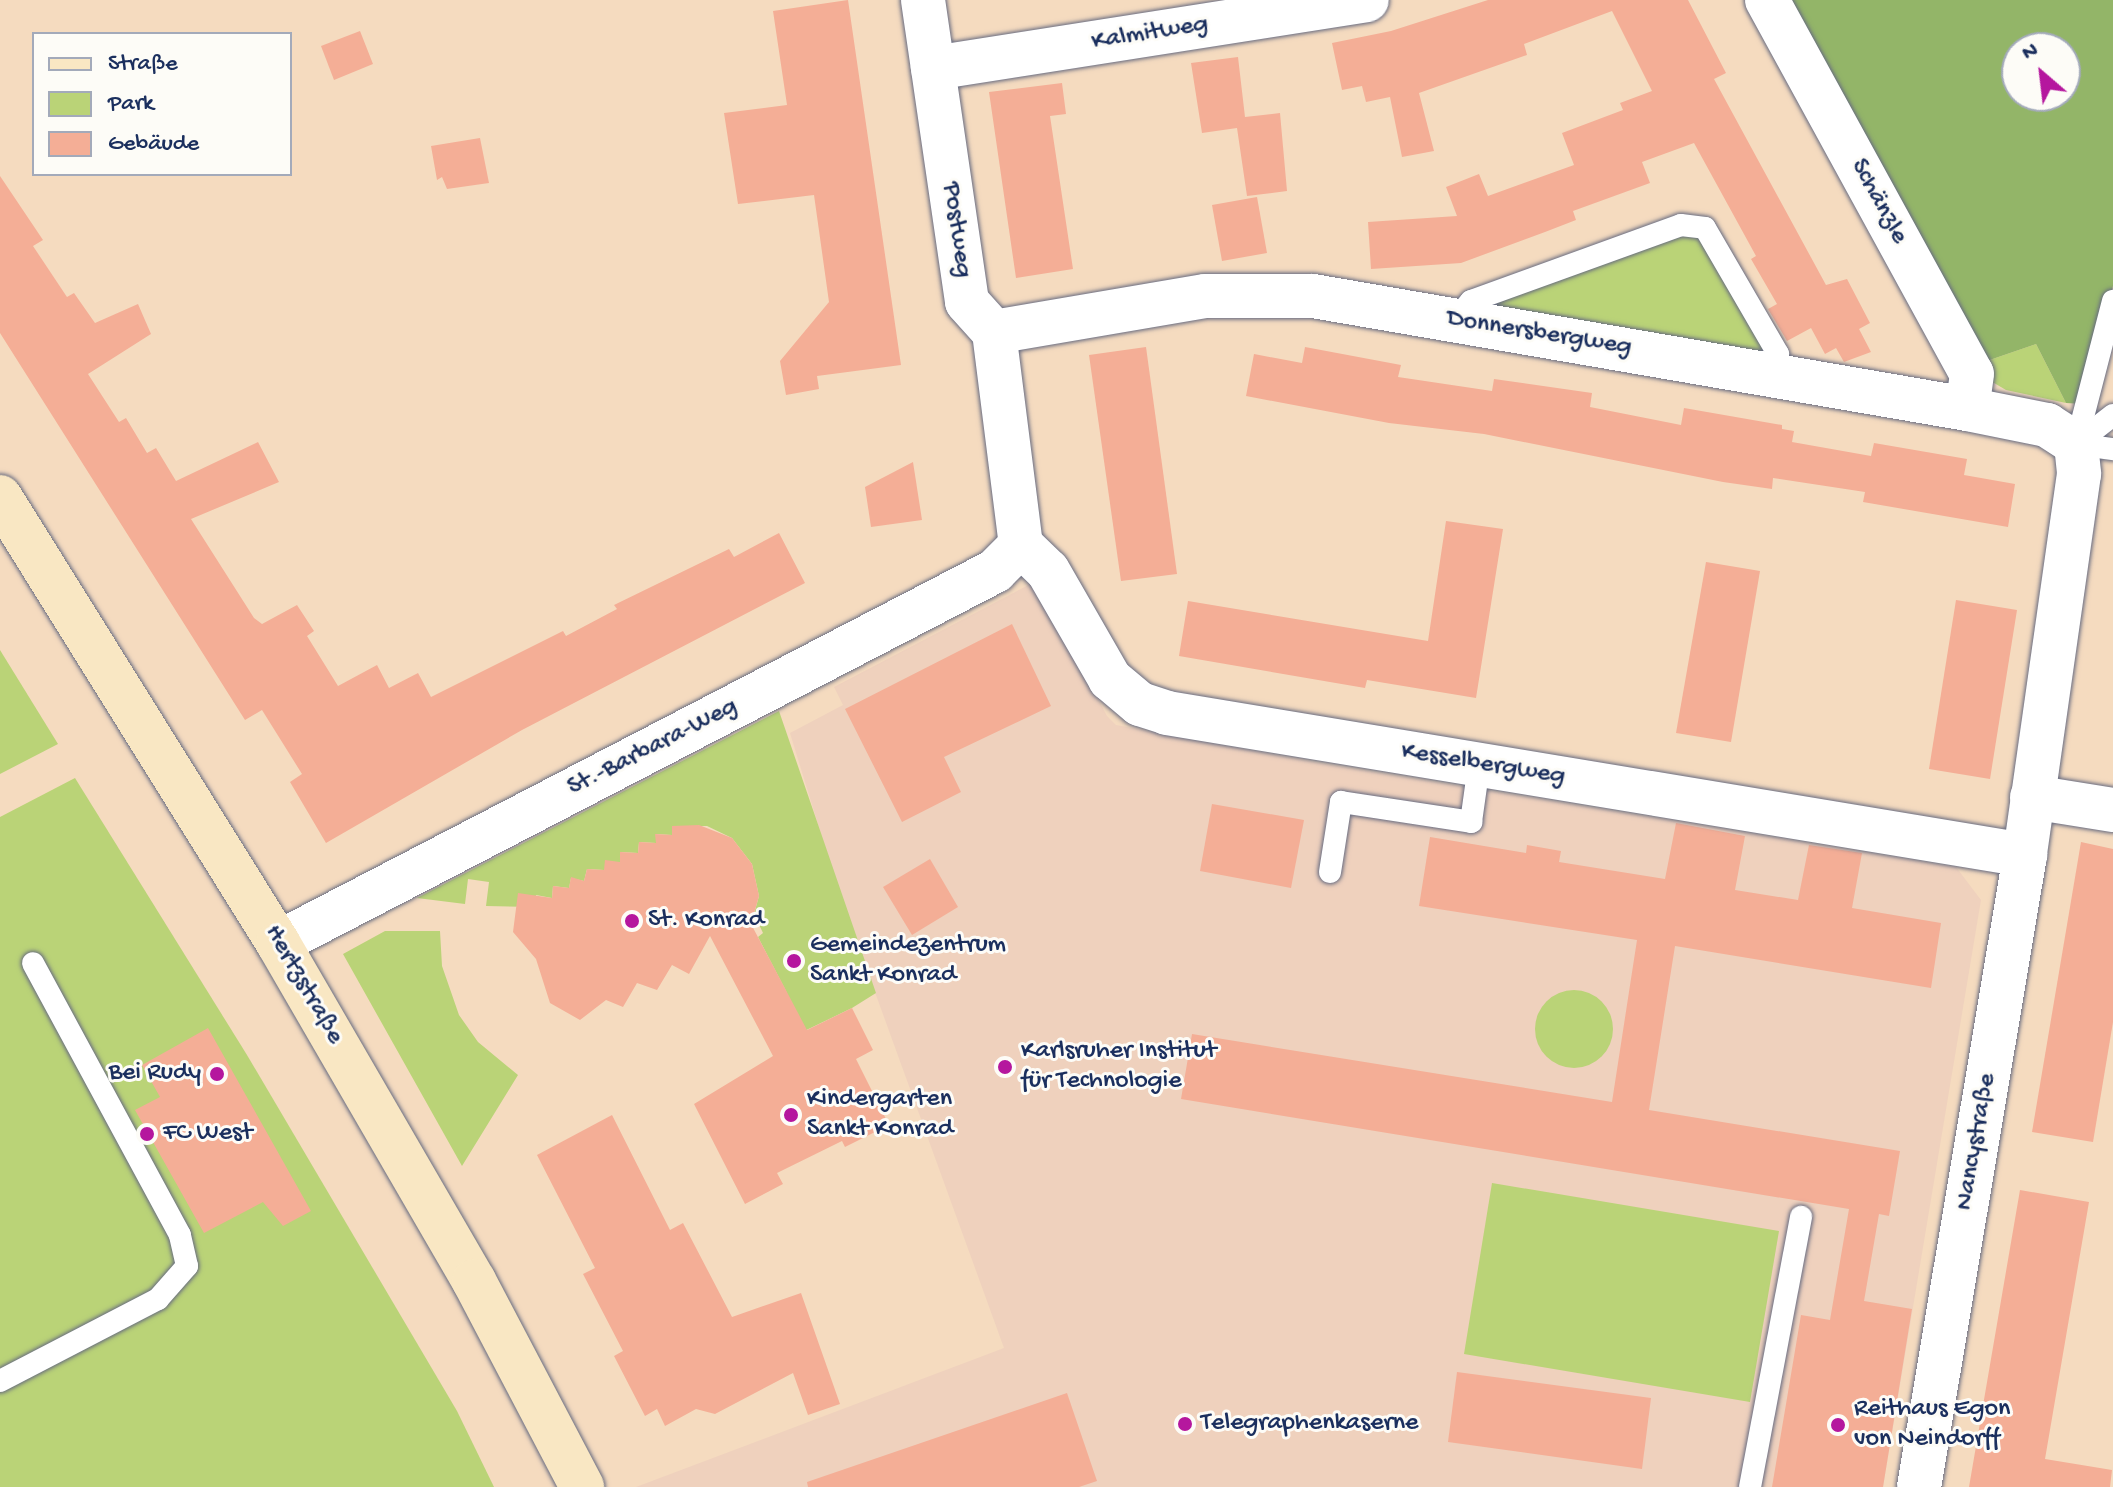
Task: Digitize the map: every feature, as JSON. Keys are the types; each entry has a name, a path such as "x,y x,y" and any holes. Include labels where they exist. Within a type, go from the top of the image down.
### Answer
{"main road":[{"name":"Hertzstraße","path":"0,497 278,943 474,1281 582,1487"}],"street":[{"name":"Postweg","path":"923,0 967,302 994,332"},
{"name":"Kalmitweg","path":"933,68 1149,17 1367,0"},
{"name":"Schänzle","path":"1767,0 1972,374 1967,409"},
{"name":"Donnersbergweg","path":"994,332 1205,296 1266,293 1455,320 1778,374 2047,425 2095,446"},
{"path":"994,332 1021,545"},
{"name":"Nancystraße","path":"1919,1487 2025,855 2079,474 2095,446"},
{"name":"Kesselbergweg","path":"1021,545 1048,571 1096,661 1140,704 1167,713 2025,855"},
{"name":"St.-Barbara-Weg","path":"278,943 995,571 1021,545"},
{"path":"2032,797 2113,810"}],"lane":[{"path":"1455,320 1471,301 1681,225 1705,228 1778,354 1778,374"},
{"path":"2095,446 2113,301"},
{"path":"2095,446 2113,415"},
{"path":"1330,872 1341,802 1471,822 1479,765"},
{"path":"0,1381 158,1299 187,1266 180,1235 33,963"},
{"path":"1750,1487 1801,1217"}],"shaded area":[{"path":"1036,581 1107,716 1116,725 1318,763 1956,867 1981,900 1883,1487 636,1487 1004,1348 839,893 790,733 843,705 834,687"}],"green space":[{"path":"1788,0 2113,0 2113,286 2084,404 2066,403 2036,344 1978,364"},
{"path":"1702,235 1769,358 1496,316 1497,301 1672,237"},
{"path":"2036,344 2066,403 2006,390 1989,380 1978,364"},
{"path":"0,650 58,744 0,774"},
{"path":"779,711 876,993 852,1008 796,1035 786,991 758,937 763,933 754,914 759,896 752,864 732,838 707,826 672,826 672,835 656,834 656,843 639,842 638,853 620,852 620,862 604,870 587,869 584,881 571,878 569,888 553,886 552,898 536,895 534,907 486,906 489,882 468,879 465,904 417,898"},
{"name":"FC West","path":"75,778 247,1055 457,1411 494,1487 0,1487 0,817"},
{"path":"385,931 440,931 442,966 459,1015 478,1042 518,1075 462,1166 343,954"},
{"path":"1574,990 1589,993 1602,1001 1610,1014 1613,1029 1610,1044 1602,1057 1589,1065 1574,1068 1559,1065 1546,1057 1538,1044 1535,1029 1538,1014 1546,1001 1559,993"},
{"path":"1492,1183 1779,1231 1750,1402 1464,1354"}],"building":[{"path":"848,0 901,365 817,376 819,389 786,395 780,361 829,302 814,195 738,204 724,113 787,105 773,11"},
{"path":"1488,0 1688,0 1726,73 1714,79 1826,285 1847,279 1870,323 1859,329 1871,352 1844,362 1836,348 1825,354 1811,328 1787,341 1768,309 1777,304 1751,259 1756,256 1694,143 1642,162 1650,183 1573,211 1576,220 1461,263 1371,269 1368,222 1457,216 1446,187 1479,174 1488,196 1574,165 1562,133 1623,110 1620,103 1652,91 1612,11 1524,44 1527,55 1419,93 1434,151 1402,157 1390,97 1366,102 1362,86 1342,90 1332,43 1391,31"},
{"path":"360,31 373,64 334,80 321,46"},
{"path":"1238,57 1245,117 1280,113 1287,191 1247,196 1237,128 1202,133 1191,63"},
{"path":"1062,83 1066,114 1050,116 1073,269 1016,278 989,92"},
{"path":"480,138 489,183 447,189 442,177 437,180 431,146"},
{"path":"0,176 43,240 33,246 67,297 74,293 95,323 138,304 151,334 88,374 119,422 126,418 147,453 156,448 176,481 258,442 279,482 191,519 254,618 262,624 297,605 314,631 307,636 338,686 377,665 389,688 418,673 431,697 563,631 566,636 617,609 614,605 729,549 734,557 779,533 805,583 522,730 326,843 290,782 302,774 262,710 245,720 0,333"},
{"path":"1257,197 1267,253 1222,261 1212,205"},
{"path":"1146,347 1177,574 1121,581 1089,355"},
{"path":"1305,347 1401,365 1398,377 1492,391 1494,379 1592,393 1590,407 1681,425 1684,408 1782,425 1782,429 1794,431 1792,442 1871,456 1874,443 1967,459 1964,475 2015,484 2008,527 1863,502 1865,492 1773,478 1772,489 1723,482 1484,434 1389,423 1246,396 1254,354 1302,363"},
{"path":"913,462 922,520 871,527 865,487"},
{"path":"1446,521 1503,529 1476,698 1367,680 1365,688 1179,656 1188,601 1428,641"},
{"path":"1706,562 1760,571 1731,742 1676,733"},
{"path":"1956,600 2017,610 1990,779 1929,769"},
{"path":"1012,624 1051,706 944,757 961,792 902,822 845,709"},
{"path":"1212,804 1304,820 1291,888 1200,871"},
{"path":"1676,823 1745,836 1735,890 1798,900 1809,845 1862,853 1852,908 1941,923 1931,988 1675,946 1649,1110 1900,1151 1889,1216 1879,1214 1864,1301 1912,1309 1883,1487 1772,1487 1801,1315 1830,1320 1849,1209 1181,1099 1192,1034 1612,1102 1637,940 1419,906 1430,837 1526,853 1527,845 1561,851 1559,862 1665,879"},
{"path":"699,825 732,838 752,864 759,896 751,924 807,1030 852,1008 873,1050 856,1059 889,1125 845,1147 842,1141 777,1173 783,1184 745,1204 694,1104 773,1056 710,936 689,974 672,965 657,990 637,983 623,1007 606,1000 580,1020 550,1003 536,959 513,932 518,893 552,898 553,886 569,888 571,877 584,881 587,869 604,870 605,860 620,862 620,852 638,853 639,842 656,843 655,834 672,835 672,826"},
{"path":"2081,842 2113,849 2113,1022 2093,1142 2032,1132"},
{"path":"930,859 958,907 912,935 883,887"},
{"path":"208,1028 311,1211 283,1226 263,1202 204,1233 135,1110 160,1097 142,1065"},
{"path":"612,1115 670,1230 683,1223 732,1317 801,1293 840,1404 808,1415 793,1373 715,1414 696,1409 665,1426 657,1409 645,1416 614,1356 623,1351 583,1274 595,1268 537,1155"},
{"path":"2020,1190 2089,1202 2045,1459 2112,1470 2110,1487 1969,1487"},
{"path":"1457,1372 1651,1398 1642,1469 1448,1442"},
{"path":"1067,1393 1097,1481 1079,1487 808,1487 807,1482"}],"place":[{"name":"St. Konrad","path":"632,921"},
{"name":"Gemeindezentrum Sankt Konrad","path":"794,961"},
{"name":"Karlsruher Institut für Technologie","path":"1005,1067"},
{"name":"Bei Rudy","path":"217,1074"},
{"name":"Kindergarten Sankt Konrad","path":"791,1115"},
{"name":"FC West","path":"147,1134"},
{"name":"Telegraphenkaserne","path":"1185,1424"},
{"name":"Reithaus Egon von Neindorff","path":"1838,1425"}]}
